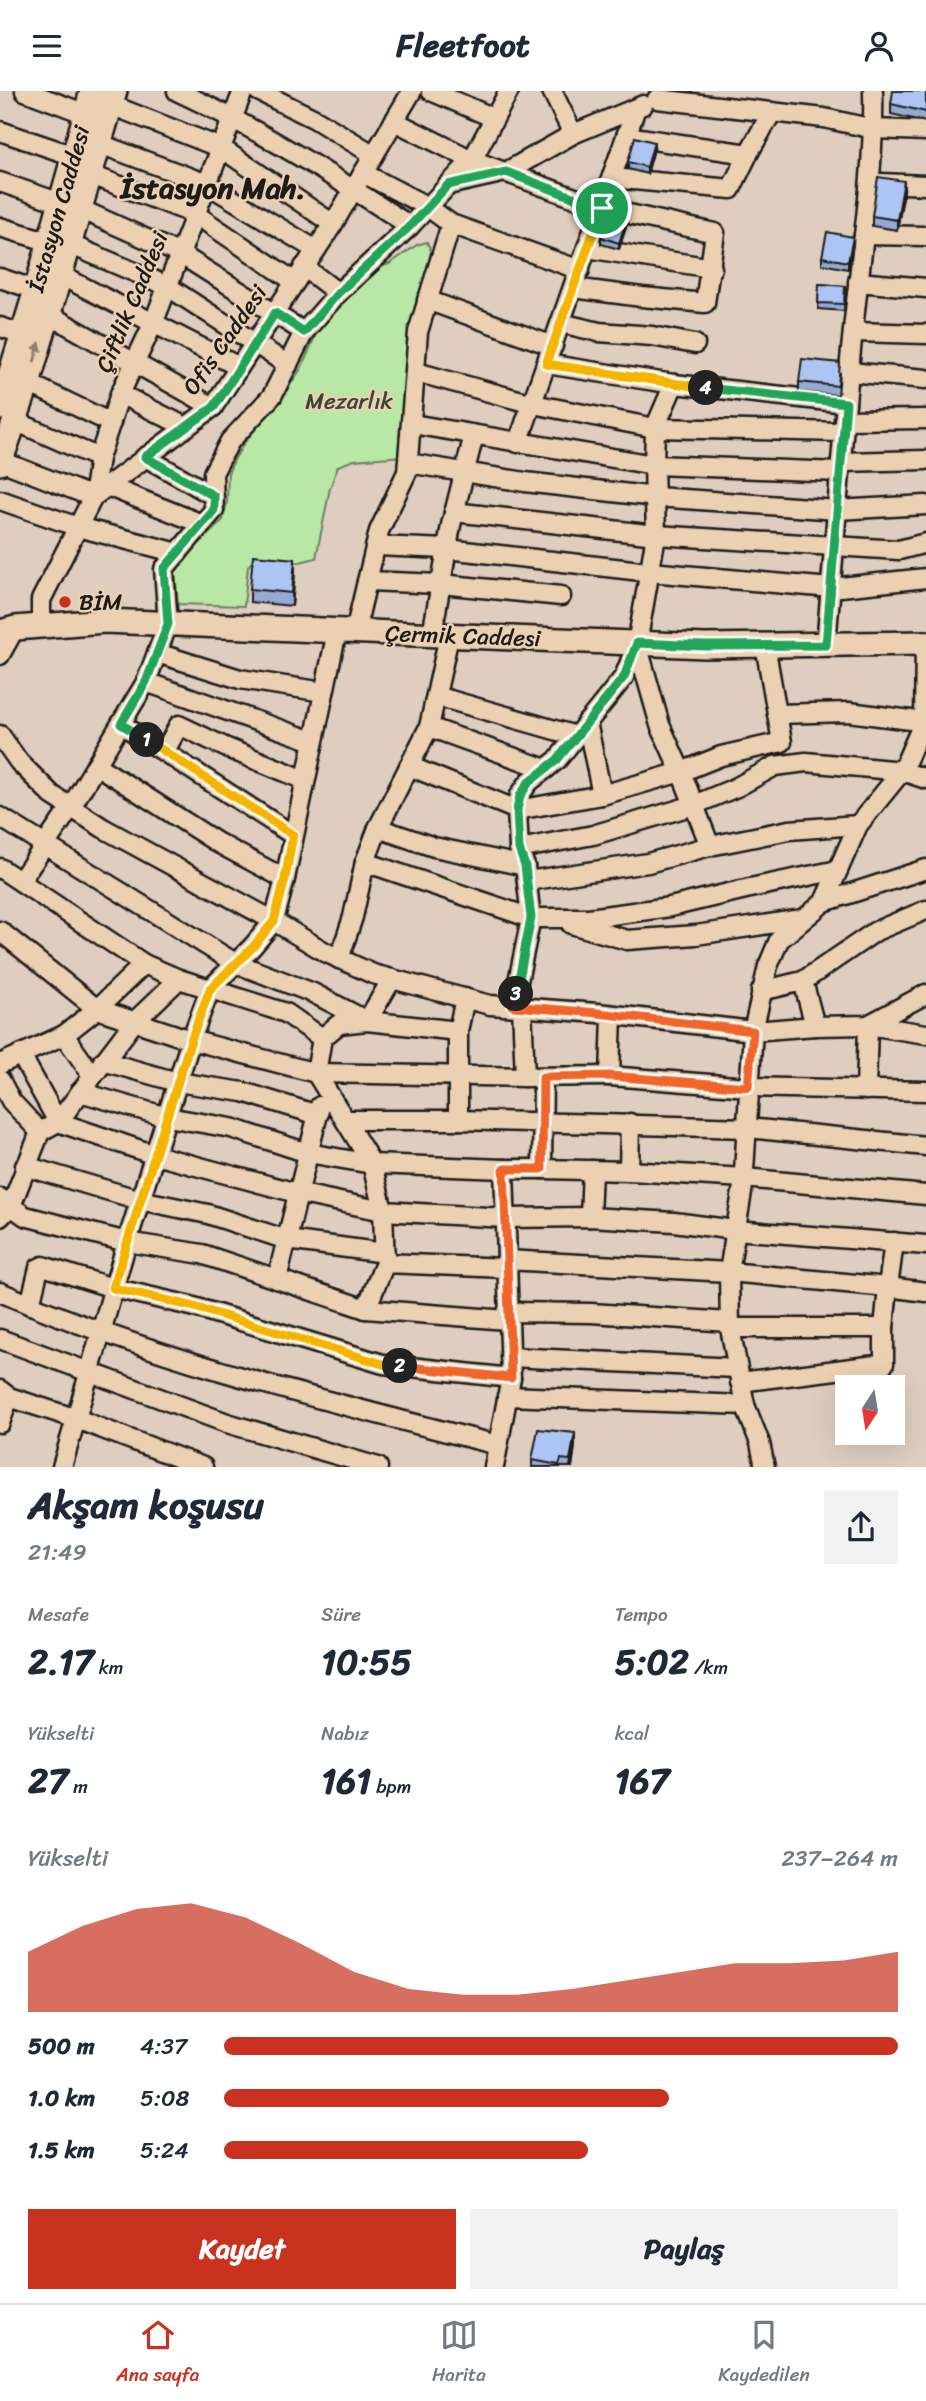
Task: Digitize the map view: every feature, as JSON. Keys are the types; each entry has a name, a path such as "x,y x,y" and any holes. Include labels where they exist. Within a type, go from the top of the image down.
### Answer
{"main road":[{"name":"İstasyon Caddesi","path":"8,414 23,334 36,290 60,243 71,206 74,156 92,91"},
{"path":"71,206 91,174 113,98"},
{"path":"0,462 8,414 28,383 60,275 60,243"},
{"name":"Çermik Caddesi","path":"5,629 105,621 705,646 926,643"}],"street":[{"path":"25,91 86,114"},
{"path":"177,91 233,117 354,189 410,226"},
{"name":"Çiftlik Caddesi","path":"100,492 99,459 120,394 153,324 243,91"},
{"path":"258,91 315,119 374,155"},
{"path":"431,91 494,118"},
{"path":"21,880 71,807 146,682 168,624 164,569 214,510 213,473 230,440 272,396 304,332 338,293 410,226 472,160 509,91"},
{"path":"552,91 573,134"},
{"path":"448,185 506,172 573,134 675,91"},
{"path":"826,645 844,419 874,129 873,91"},
{"name":"Ofis Caddesi","path":"41,626 41,600 78,527 100,492 214,407 333,224 394,121 408,92"},
{"path":"113,98 221,148 333,224"},
{"path":"657,99 824,118 874,129 926,131"},
{"path":"518,443 636,108"},
{"path":"612,178 731,189 772,112"},
{"path":"394,121 472,160 602,208 715,233 705,303 573,288"},
{"path":"0,131 74,156"},
{"path":"626,136 748,154"},
{"path":"100,144 207,184 316,250"},
{"path":"363,173 428,207 451,224 580,270"},
{"path":"91,174 195,214 300,275 338,293"},
{"path":"0,182 71,206 180,254 304,332"},
{"path":"869,182 926,185"},
{"path":"62,1467 74,1418 140,1200 210,989 253,947 274,921 324,692 367,582 379,531 407,472 418,332 451,224"},
{"path":"0,227 60,243 167,286 288,365"},
{"path":"864,235 926,236"},
{"path":"587,248 712,268"},
{"path":"60,275 239,367"},
{"path":"0,278 36,290"},
{"path":"858,282 926,288"},
{"path":"427,300 552,346"},
{"path":"48,314 214,407"},
{"path":"561,323 599,332 652,336 695,344"},
{"path":"0,327 23,334"},
{"path":"853,332 926,334"},
{"path":"546,364 674,384 844,419"},
{"path":"416,372 533,404 655,428 844,419 926,419"},
{"path":"849,372 926,379"},
{"path":"28,383 111,423"},
{"path":"542,1169 542,1121 518,1007 531,918 517,810 520,796 529,782 557,760 624,677 637,643 656,535 655,428 674,384"},
{"path":"120,394 186,427"},
{"path":"8,414 99,459"},
{"path":"412,424 654,465 840,467 926,460"},
{"path":"340,959 353,917 365,862 378,828 429,727 436,696 441,635 441,584 454,512 474,435"},
{"path":"145,457 214,496"},
{"path":"0,462 202,524"},
{"path":"408,463 525,482 656,497 837,510 926,505"},
{"path":"0,500 78,527 178,552"},
{"path":"454,512 656,535 834,547 899,550 926,543"},
{"path":"376,545 447,549 650,572 831,588 926,578"},
{"path":"367,582 441,584 561,596"},
{"path":"0,655 5,629"},
{"path":"637,643 660,725 710,846"},
{"path":"824,902 858,825 902,771 925,721 926,643"},
{"path":"409,766 517,810 602,795 681,772 721,756 782,742 765,645"},
{"path":"157,653 240,679 324,692"},
{"path":"146,682 313,741"},
{"path":"436,696 582,729"},
{"path":"777,714 849,712 925,721"},
{"path":"121,724 293,835"},
{"path":"165,751 179,725 305,780"},
{"path":"429,727 546,769"},
{"path":"582,729 602,795"},
{"path":"0,735 19,762 52,795 190,877 340,959 373,974 490,1005 753,1031 868,1025 926,1034"},
{"path":"0,753 19,762"},
{"path":"523,865 593,835 694,805 737,787 775,766 806,762 902,771 926,779"},
{"path":"96,765 218,843 285,879"},
{"path":"0,817 46,843 235,963 313,993 367,1021"},
{"path":"378,828 433,846 523,865 648,863 710,846 789,830 858,825"},
{"path":"365,862 531,918 589,918 670,907 838,870"},
{"path":"0,868 144,964 179,979 286,1013 322,1038"},
{"path":"765,1467 738,1375 730,1325 729,1272 744,1178 753,1031 761,991 779,940 824,902 926,869"},
{"path":"761,991 803,981 876,931 926,910"},
{"path":"550,918 627,940 696,935 802,919"},
{"path":"0,931 97,1009 191,1040 316,1073 610,1076 748,1087 926,1091"},
{"path":"0,1064 64,1035 97,1009 144,964"},
{"path":"179,979 134,1022 58,1122 40,1132 4,1207 25,1216 127,1243 202,1254 366,1309 507,1316 591,1313 730,1325 884,1328"},
{"path":"367,1021 392,979"},
{"path":"803,981 815,1026"},
{"path":"868,1025 926,994"},
{"path":"458,1120 458,1031 465,998"},
{"path":"610,1076 612,1015"},
{"path":"366,1309 385,1258 383,1211 372,1164 316,1073 322,1038 339,1024 367,1021 458,1031"},
{"path":"866,1090 868,1025"},
{"path":"64,1035 98,1068 243,1092 317,1115"},
{"path":"21,1055 58,1122 155,1155 297,1193 383,1211 505,1218 590,1217 674,1222 736,1230 926,1245"},
{"path":"0,1080 11,1101 40,1132"},
{"path":"277,1279 317,1115 326,1090"},
{"path":"80,1093 167,1117 231,1128 308,1153 372,1164 629,1171 744,1178 926,1195"},
{"path":"345,1120 542,1121 748,1128 926,1146"},
{"path":"629,1123 629,1171"},
{"path":"25,1166 140,1200 208,1215 287,1240 385,1258 729,1272 926,1292"},
{"path":"494,1467 509,1387 504,1169"},
{"path":"590,1217 592,1170"},
{"path":"510,1357 738,1375 884,1364 884,1328 894,1242"},
{"path":"30,1305 39,1268 43,1266 113,1288 191,1306 383,1364 509,1387 745,1405"},
{"path":"0,1292 100,1332 244,1377 498,1445"},
{"path":"0,1339 227,1423 378,1467"},
{"path":"0,1423 4,1393 203,1467"}],"green space":[{"name":"Mezarlık","path":"427,242 431,251 413,335 403,456 354,460 338,466 330,488 316,558 300,562 251,563 248,566 244,606 178,604 175,570 180,558 223,520 228,473 234,460 302,367 320,325 368,272 389,264 417,245"}],"building":[{"path":"893,91 926,91 926,112 891,104"},
{"path":"635,137 654,142 647,167 628,162"},
{"path":"878,177 904,181 897,220 872,216"},
{"path":"609,212 627,218 619,243 601,237"},
{"path":"827,232 853,237 848,262 822,257"},
{"path":"819,284 845,286 844,304 818,303"},
{"path":"802,359 840,363 838,386 799,382"},
{"path":"253,555 295,559 292,593 250,589"},
{"path":"538,1429 575,1433 570,1460 561,1459 559,1465 532,1460"}],"place":[{"name":"BİM","path":"65,602"}],"district":[{"name":"İstasyon Mah.","path":"213,188"}],"route":[{"path":"506,172 602,208 546,364 674,384 846,403 826,645 705,646 637,643 624,677 557,760 529,782 520,796 517,810 519,849 525,866 531,918 513,1006 753,1031 748,1087 610,1076 543,1077 542,1169 504,1169 511,1378 383,1364 191,1306 113,1288 191,1040 210,989 253,947 274,921 293,835 121,724 146,682 168,624 164,569 214,510 214,496 145,457 214,407 275,313 304,332 338,293 410,226 448,185 506,172"}]}
